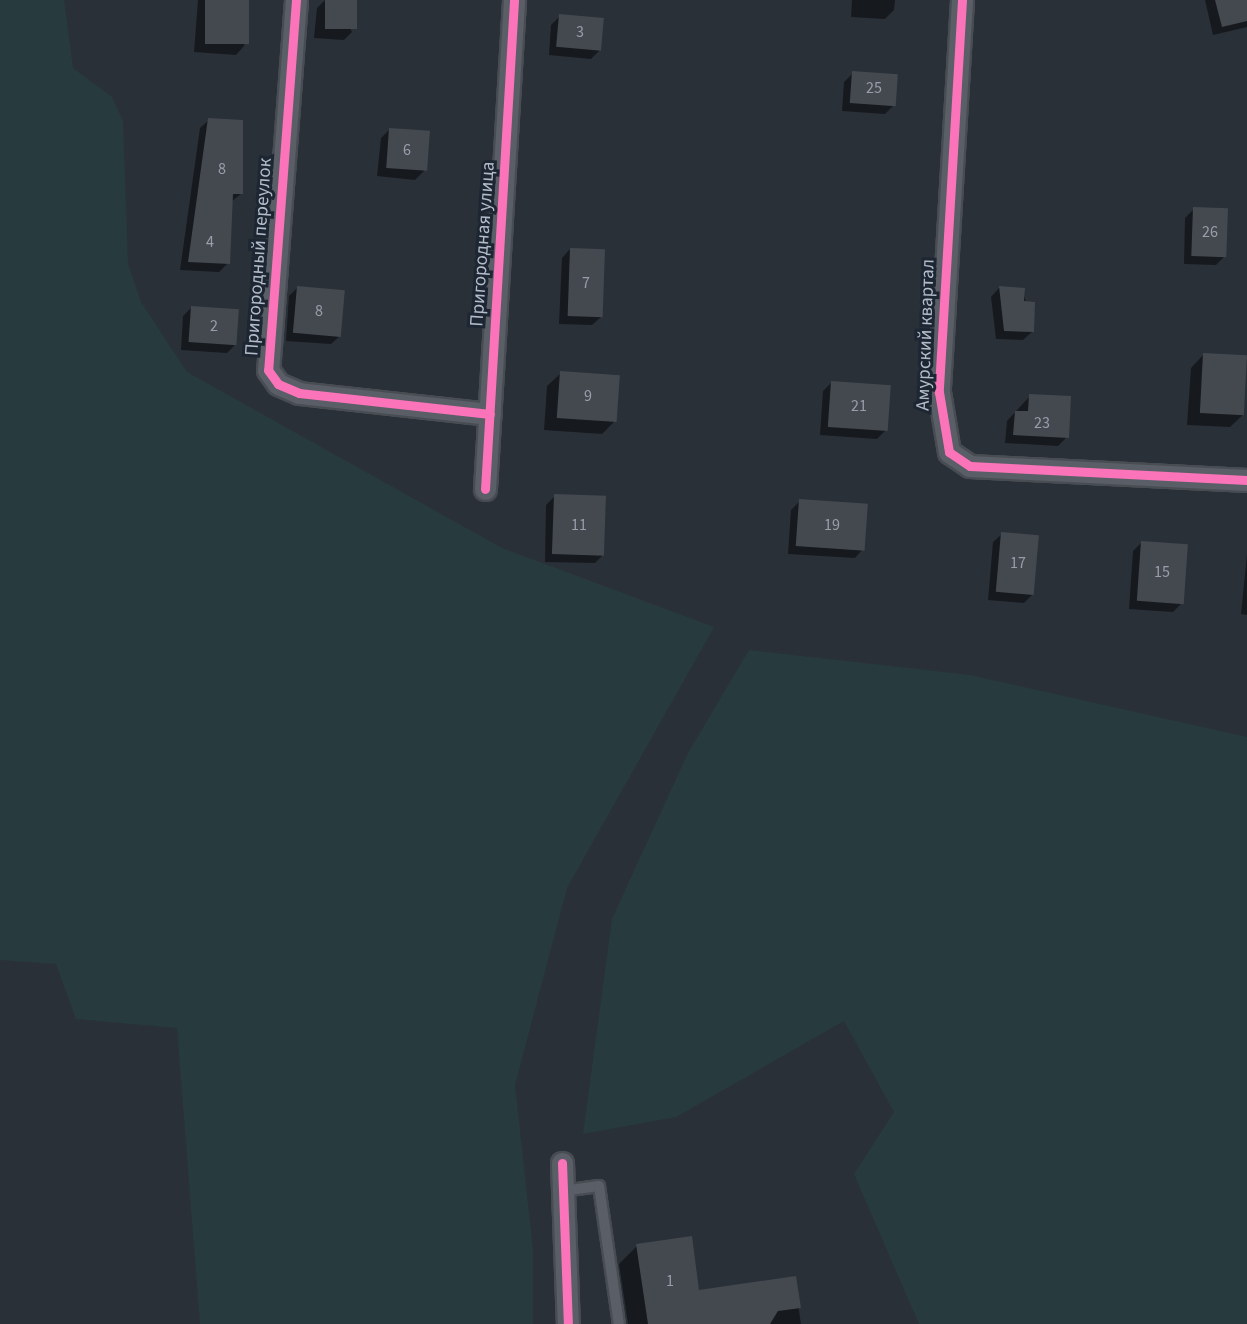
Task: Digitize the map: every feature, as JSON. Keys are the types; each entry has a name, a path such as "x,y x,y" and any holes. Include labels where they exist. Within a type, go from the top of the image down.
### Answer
{"street":[{"name":"Пригородный переулок","path":"296,0 268,370 278,384 299,393 490,414"},
{"name":"Пригородная улица","path":"485,489 514,0"},
{"name":"Амурский квартал","path":"962,0 939,392 949,452 970,466 1247,480"},
{"path":"562,1163 568,1324"}],"lane":[{"path":"563,1191 598,1186 620,1324"}],"green space":[{"path":"0,0 64,0 73,68 112,97 123,121 128,264 141,302 187,372 502,548 714,627 567,888 515,1085 533,1249 533,1324 200,1324 177,1028 76,1019 56,964 0,960"},
{"path":"749,650 970,675 1247,737 1247,1324 919,1324 854,1174 894,1112 844,1021 676,1117 583,1134 612,919 688,753"}],"building":[{"path":"205,0 249,0 249,44 205,44"},
{"path":"325,0 357,0 357,29 325,29"},
{"path":"1215,0 1247,0 1247,21 1222,27"},
{"path":"559,14 604,18 601,51 556,47"},
{"path":"852,71 898,74 896,106 850,103"},
{"path":"208,118 243,120 243,194 233,194 230,264 188,262"},
{"path":"389,128 430,131 427,171 386,168"},
{"path":"1193,207 1228,208 1226,257 1191,256"},
{"path":"570,248 605,249 603,317 568,316"},
{"path":"297,286 345,290 341,337 293,333"},
{"path":"999,286 1025,288 1024,301 1035,302 1034,332 1004,331"},
{"path":"191,306 239,309 236,345 188,342"},
{"path":"1203,353 1247,355 1244,415 1200,413"},
{"path":"560,371 620,375 617,422 557,418"},
{"path":"831,381 891,385 888,431 828,427"},
{"path":"1029,394 1071,396 1069,438 1013,435 1015,411 1028,411"},
{"path":"554,494 606,496 604,556 552,554"},
{"path":"799,499 868,504 865,551 796,546"},
{"path":"1001,532 1039,535 1034,595 996,592"},
{"path":"1141,541 1188,544 1184,604 1137,601"},
{"path":"692,1236 699,1290 796,1276 801,1308 778,1311 770,1324 648,1324 636,1244"}],"cycle path":[{"path":"296,0 268,370 278,384 299,393 490,414"},
{"path":"485,489 514,0"},
{"path":"962,0 939,392 949,452 970,466 1247,480"},
{"path":"562,1163 568,1324"}]}
